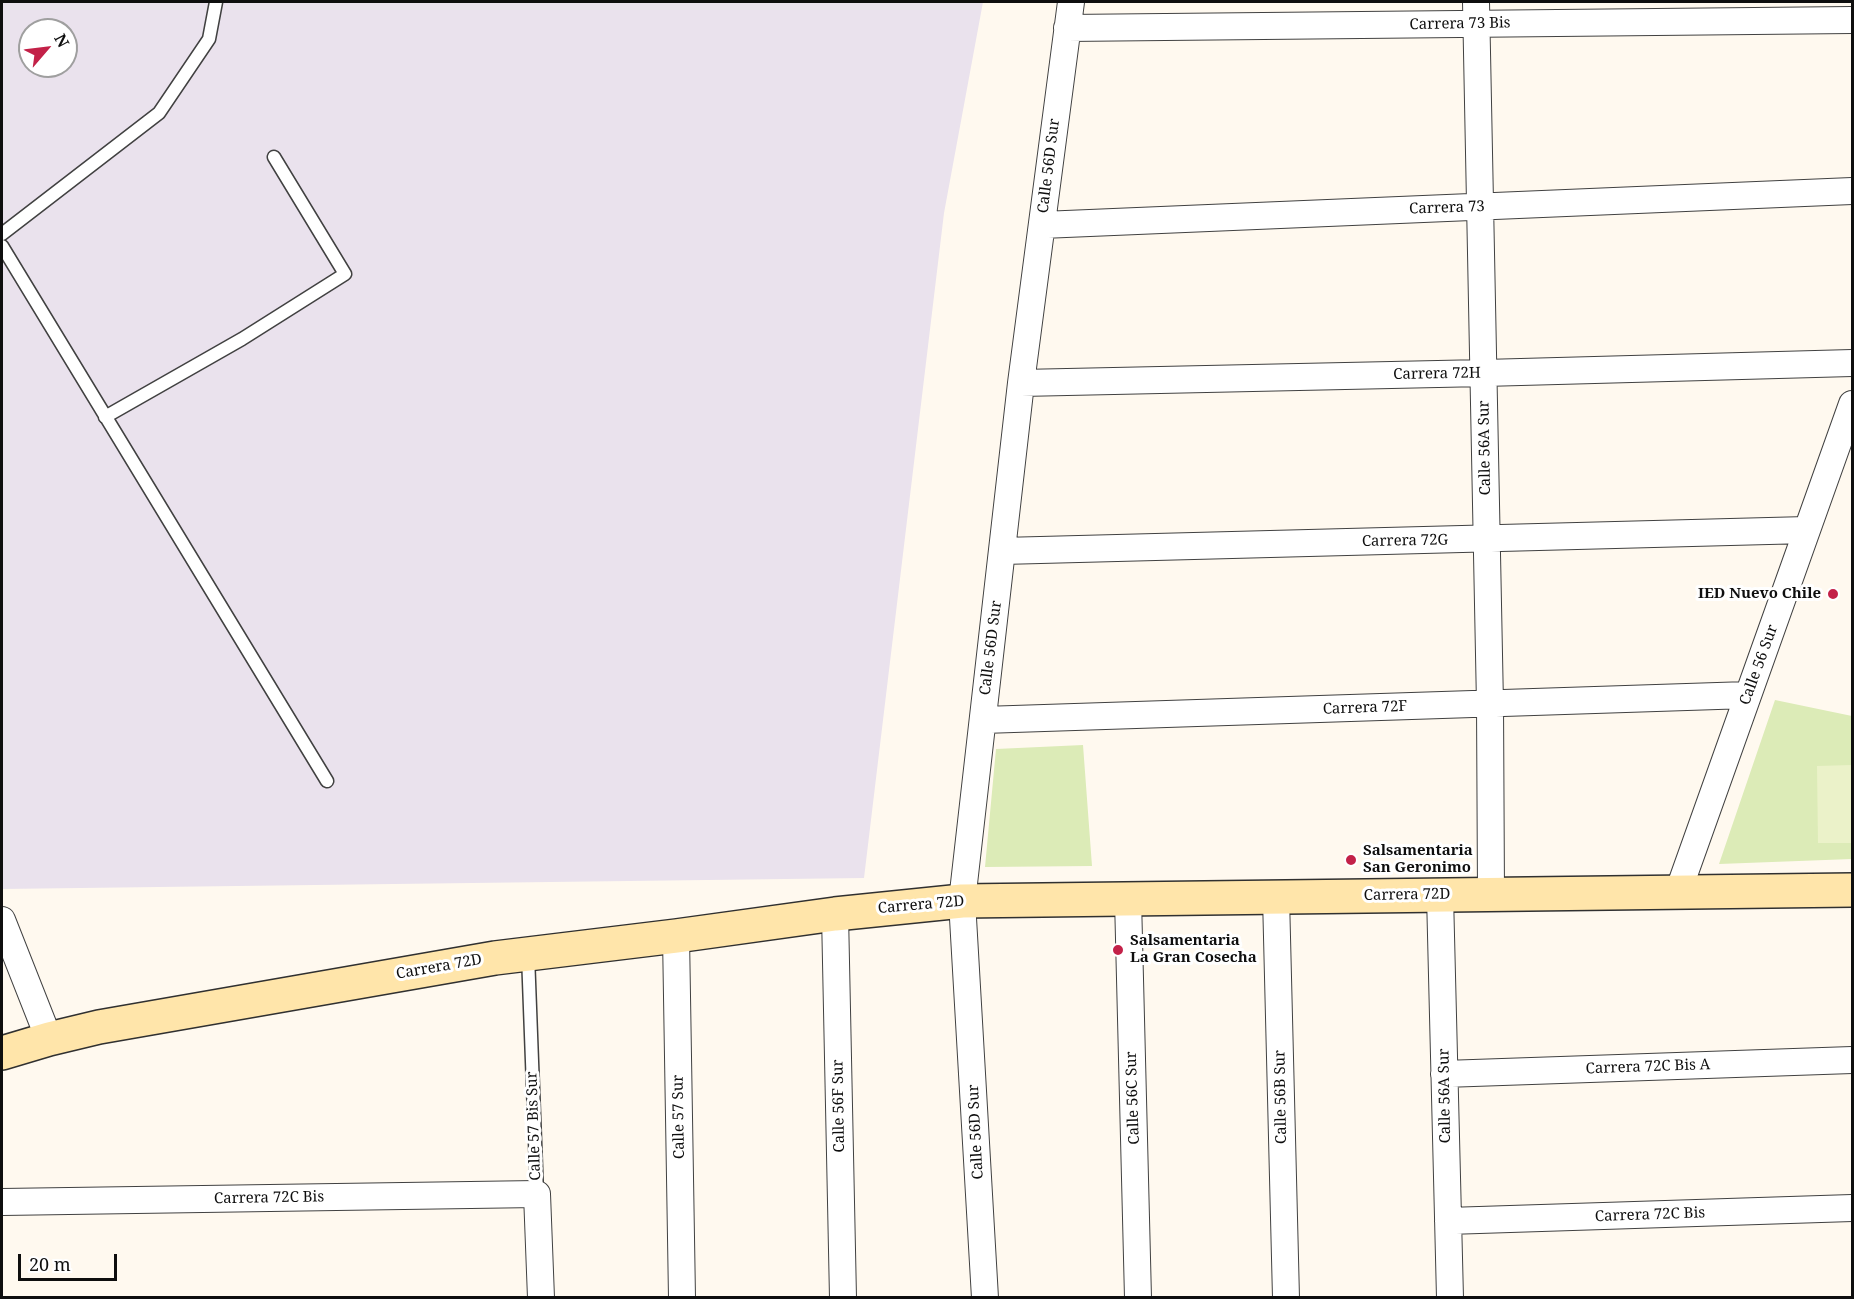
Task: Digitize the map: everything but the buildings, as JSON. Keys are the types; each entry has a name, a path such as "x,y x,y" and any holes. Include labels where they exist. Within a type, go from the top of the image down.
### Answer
{"street":[{"name":"Calle 56D Sur","path":"985,1298 962,900 1021,383 1071,2"},
{"name":"Carrera 73 Bis","path":"1067,28 1476,13 1723,11 1852,20"},
{"name":"Calle 56A Sur","path":"1476,13 1490,704 1491,894"},
{"name":"Carrera 73","path":"1042,225 1852,191"},
{"name":"Carrera 72H","path":"1021,383 1852,363"},
{"name":"Calle 56 Sur","path":"1678,892 1852,404"},
{"name":"Carrera 72G","path":"1002,551 1807,530"},
{"name":"Carrera 72F","path":"983,720 1748,695"},
{"name":"Carrera 72D","path":"2,1053 49,1039 158,1016 495,958 962,900 1852,890"},
{"name":"Calle 56A Sur","path":"1440,895 1450,1298"},
{"name":"Calle 56B Sur","path":"1276,897 1286,1298"},
{"name":"Calle 56C Sur","path":"1128,898 1138,1298"},
{"name":"Calle 56F Sur","path":"835,914 843,1298"},
{"path":"2,920 49,1039"},
{"name":"Calle 57 Sur","path":"676,936 682,1298"},
{"name":"Carrera 72C Bis A","path":"1444,1074 1852,1060"},
{"name":"Carrera 72C Bis","path":"2,1202 537,1194"},
{"name":"Calle 57 Bis Sur","path":"537,1194 540,1298"},
{"name":"Carrera 72C Bis","path":"1448,1221 1852,1209"}],"lane":[{"path":"2,234 159,113 209,39 216,2"},
{"path":"105,417 242,339 345,274 274,157"},
{"path":"2,246 327,781"},
{"name":"Calle 57 Bis Sur","path":"528,954 537,1194"}],"shaded area":[{"path":"2,2 983,2 944,213 864,878 2,889"}],"green space":[{"path":"1775,700 1852,716 1852,859 1719,864"},
{"path":"1083,745 1092,866 985,867 996,749"},
{"path":"1852,765 1852,843 1818,843 1817,766"}],"place":[{"name":"IED Nuevo Chile","path":"1833,594"},
{"name":"Salsamentaria San Geronimo","path":"1351,860"},
{"name":"Salsamentaria La Gran Cosecha","path":"1118,950"}]}
